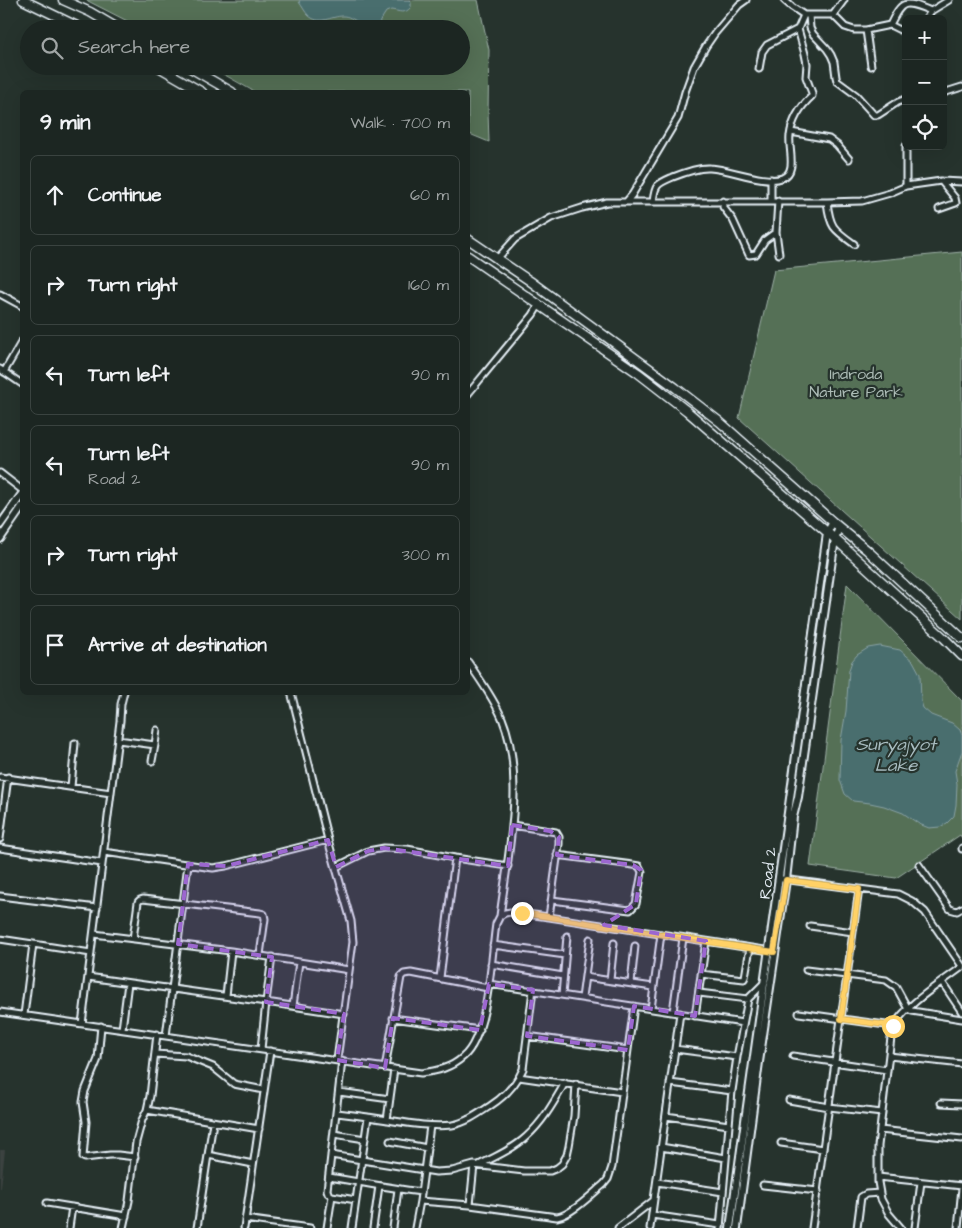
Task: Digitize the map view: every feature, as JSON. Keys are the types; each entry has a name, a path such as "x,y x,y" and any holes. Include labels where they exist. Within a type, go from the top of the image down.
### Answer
{"highway":[{"path":"23,0 64,20"},
{"path":"63,0 104,20"},
{"path":"173,75 199,90"},
{"path":"203,75 229,90"},
{"path":"470,240 676,388 720,422 832,522 867,550 962,638"},
{"path":"480,265 489,253"},
{"path":"470,258 638,373 686,411 835,539 962,656"}],"street":[{"path":"626,202 678,118 694,67 706,46 739,5 746,0"},
{"path":"784,0 807,15 832,15 845,27 854,30 866,30 890,25 902,31"},
{"path":"832,15 844,0"},
{"path":"928,15 931,11 949,0"},
{"path":"890,25 896,9 906,2 931,11"},
{"path":"759,69 762,52 767,45 798,29 807,15"},
{"path":"807,15 813,34 831,55 837,81 856,95 874,115 902,100"},
{"path":"653,202 654,191 661,183 707,167 771,180 784,177 789,173 791,167 791,132 797,113 812,96 806,77 807,64 798,29"},
{"path":"866,30 871,66"},
{"path":"947,92 962,86"},
{"path":"791,132 828,139 837,145 849,159"},
{"path":"906,150 906,186"},
{"path":"771,180 771,201"},
{"path":"497,259 515,239 551,218 607,202 862,201 906,186 941,181 962,182"},
{"path":"939,209 956,203 955,198 941,181"},
{"path":"723,201 723,208 733,220 749,255 756,254 765,240 776,232"},
{"path":"778,201 776,232 779,254"},
{"path":"827,202 829,218 833,227 854,244"},
{"path":"0,294 20,305"},
{"path":"470,392 533,315 539,305"},
{"path":"20,344 2,371 20,383"},
{"path":"0,473 20,490"},
{"path":"0,525 20,495"},
{"path":"0,538 20,510"},
{"name":"Road 2","path":"783,879 788,818 827,532 832,522"},
{"name":"Road 2","path":"737,1228 772,951 808,732 835,539 839,527"},
{"path":"0,1012 421,1073 445,1069 464,1056 473,1046 480,1030 489,986 496,924 500,916 508,866 514,779 508,735 502,718 493,700 470,665"},
{"path":"82,1024 123,695"},
{"path":"292,695 328,840 351,921 353,942 344,1014 339,1092 328,1194 356,1200"},
{"path":"152,761 157,730"},
{"path":"118,740 155,745"},
{"path":"71,787 75,743"},
{"path":"0,776 111,793"},
{"path":"0,839 8,777"},
{"path":"512,825 556,832 559,837 549,917"},
{"path":"104,852 213,868 328,840"},
{"path":"0,848 102,863"},
{"path":"336,867 368,851 384,848 407,849 508,866"},
{"path":"552,900 630,910 636,904 642,872 639,866 633,864 558,855"},
{"path":"440,978 455,858"},
{"path":"166,1036 188,864"},
{"path":"919,864 950,909 957,911 962,908"},
{"path":"783,879 898,894 912,901 925,912 962,967 908,1008 896,1020 892,1029 878,1146 878,1177 881,1199 889,1214 901,1228"},
{"path":"812,1228 859,889"},
{"path":"0,896 97,908"},
{"path":"133,939 138,902 144,899 260,912 264,914 265,919 260,955"},
{"path":"500,916 512,912 772,951"},
{"path":"810,926 854,932"},
{"path":"94,934 260,955 350,970"},
{"path":"650,1009 661,934"},
{"path":"562,995 567,936"},
{"path":"673,1012 683,938"},
{"path":"0,939 91,953"},
{"path":"582,998 590,939"},
{"path":"696,1016 706,941"},
{"path":"610,980 614,943"},
{"path":"24,1015 33,944"},
{"path":"494,944 565,955"},
{"path":"631,983 635,946"},
{"path":"701,974 744,979 750,948"},
{"path":"226,996 231,951"},
{"name":"Road 2","path":"730,1228 764,982 772,951"},
{"path":"261,1049 272,957"},
{"path":"293,1006 299,962"},
{"path":"491,964 563,976"},
{"path":"806,970 886,980 896,987 908,1008 962,1019"},
{"path":"385,1068 402,976 407,973 489,986 533,990 744,1023"},
{"path":"585,976 654,987"},
{"path":"88,977 344,1014"},
{"path":"652,1215 720,1227 732,1091 737,1057 748,999 764,982"},
{"path":"942,982 962,1012"},
{"path":"122,1029 128,983"},
{"path":"336,1113 430,1126 452,1125 480,1113 502,1097 516,1083 523,1069 533,990"},
{"path":"699,993 748,999"},
{"path":"420,1201 470,1205 551,1217 562,1216 604,1184 610,1174 634,1006"},
{"path":"650,1228 680,1013"},
{"path":"799,1013 893,1026"},
{"path":"393,1018 480,1030"},
{"path":"101,1026 98,1059 84,1091 83,1102 86,1122 83,1157 118,1155 134,1157"},
{"path":"123,1228 136,1142 150,1096 157,1034"},
{"path":"527,1036 628,1050"},
{"path":"675,1049 737,1057"},
{"path":"244,1228 270,1051"},
{"path":"155,1054 186,1056 213,1067 234,1084 264,1090"},
{"path":"793,1056 887,1070"},
{"path":"889,1056 962,1064"},
{"path":"387,1120 394,1069"},
{"path":"519,1077 622,1092"},
{"path":"331,1155 436,1172 452,1171 476,1165 507,1151 526,1137 542,1120 565,1083"},
{"path":"670,1083 732,1091"},
{"path":"476,1165 550,1172 562,1164 569,1146 574,1116 576,1084"},
{"path":"339,1092 390,1099"},
{"path":"789,1100 882,1113"},
{"path":"941,1103 962,1104"},
{"path":"147,1110 259,1129"},
{"path":"666,1116 729,1124"},
{"path":"352,1228 368,1117"},
{"path":"197,1228 213,1122"},
{"path":"415,1228 430,1126"},
{"path":"880,1130 962,1139"},
{"path":"334,1134 365,1139"},
{"path":"390,1141 427,1148"},
{"path":"781,1143 824,1149"},
{"path":"661,1147 726,1158"},
{"path":"208,1155 253,1164"},
{"path":"470,1205 476,1165"},
{"path":"329,1177 421,1192"},
{"path":"878,1177 962,1187 958,1228"},
{"path":"657,1182 723,1192"},
{"path":"915,1228 921,1182"},
{"path":"763,1185 818,1192"},
{"path":"373,1228 379,1186"},
{"path":"392,1228 398,1189"},
{"path":"858,1228 862,1197 866,1194 880,1193"},
{"path":"327,1228 332,1196"},
{"path":"618,1228 654,1200"},
{"path":"47,1203 126,1216"},
{"path":"69,1228 72,1207"},
{"path":"245,1218 279,1226 310,1228"}],"highlighted area":[{"path":"512,825 550,831 559,837 557,855 633,865 641,870 636,904 604,925 706,941 695,1016 634,1006 628,1050 527,1036 533,990 489,984 480,1030 393,1018 385,1068 337,1060 344,1014 266,1002 272,957 178,944 188,864 226,866 328,840 336,867 368,851 384,848 508,866"}],"shaded area":[{"path":"0,1150 5,1150 1,1188 0,1188"}],"green space":[{"path":"86,0 478,0 489,50 489,142 470,134 470,90 251,90 225,75 470,75 470,20 125,20"},
{"name":"Indroda Nature Park","path":"962,252 962,619 739,418 774,270"},
{"path":"847,584 962,701 962,838 960,835 896,878 810,866"}],"water":[{"path":"300,0 410,0 411,7 404,12 391,10 386,12 381,20 354,20 339,16 325,20 316,20 308,15 299,2"},
{"name":"Suryajyot Lake","path":"880,646 900,650 913,661 920,674 923,708 931,715 952,723 960,730 962,735 962,751 955,771 957,784 954,816 940,827 929,828 919,824 903,813 884,806 853,801 845,794 840,780 841,740 846,711 849,670 852,661 857,655 868,648"}],"route":[{"path":"522,913 774,952 786,880 859,889 841,1019 893,1026"}]}
